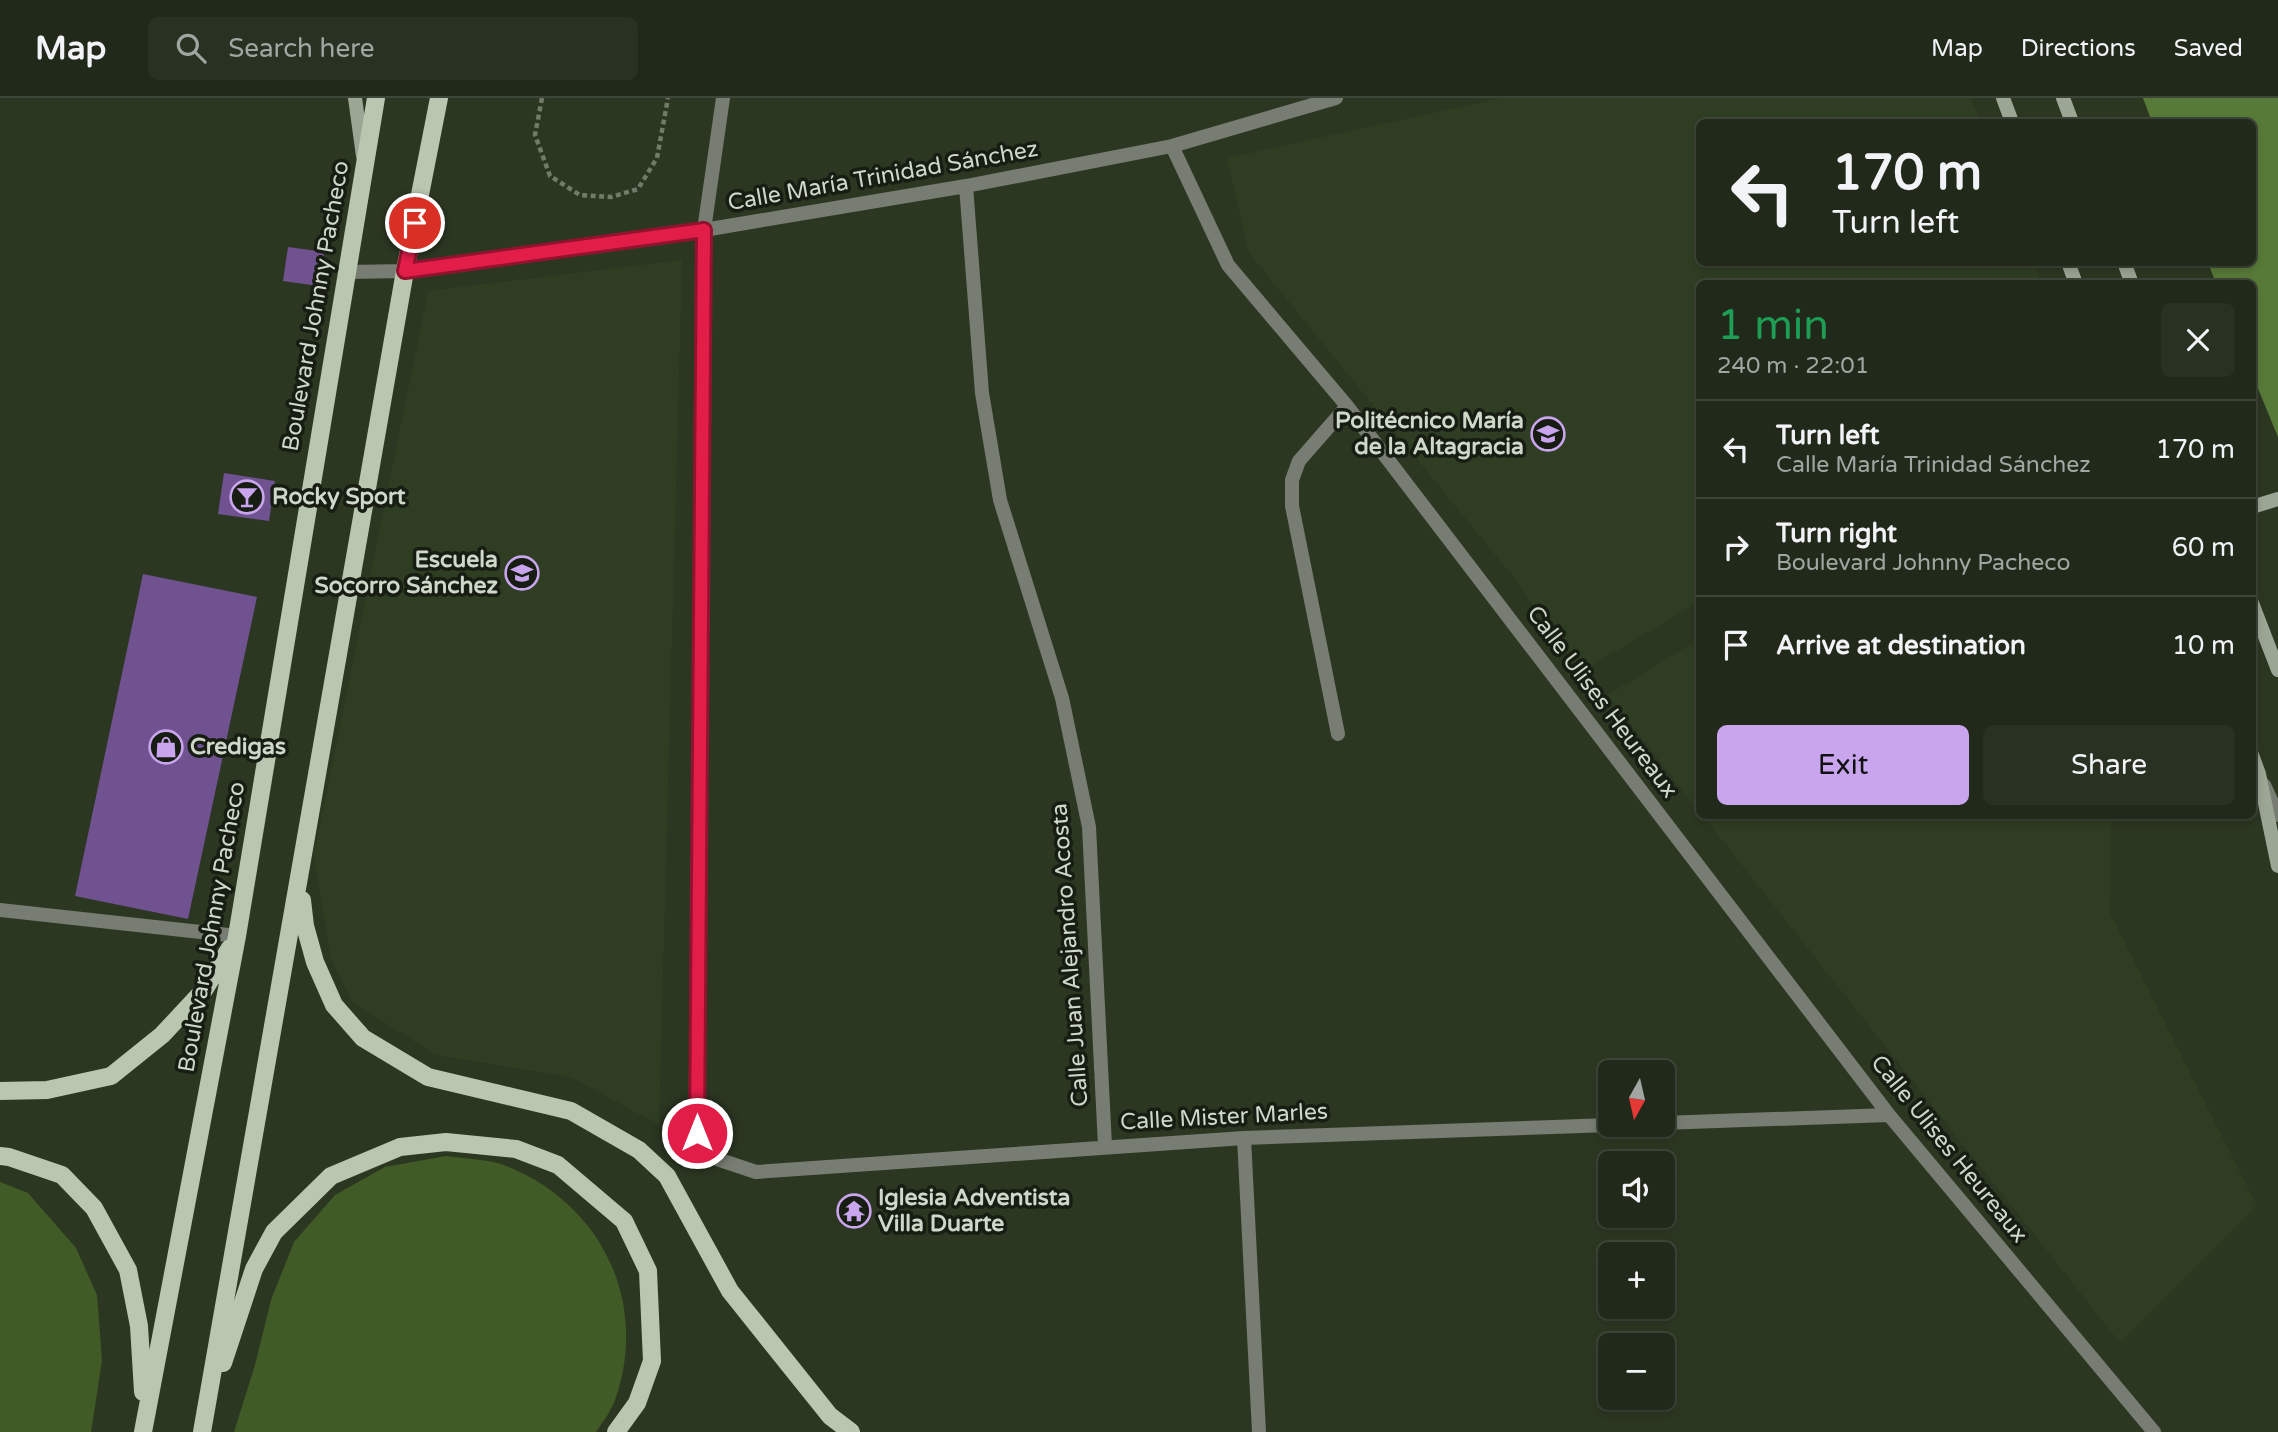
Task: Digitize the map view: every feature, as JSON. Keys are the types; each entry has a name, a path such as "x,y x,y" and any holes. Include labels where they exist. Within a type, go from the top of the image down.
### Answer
{"main road":[{"path":"355,98 365,167"},
{"name":"Boulevard Johnny Pacheco","path":"144,1425 237,936 376,98"},
{"path":"2003,98 2011,119"},
{"path":"2063,98 2071,119"},
{"path":"202,1429 405,271 439,100"},
{"path":"2256,506 2278,499"},
{"path":"2256,613 2278,670"},
{"path":"2256,766 2278,866"},
{"path":"300,880 305,926 314,962 334,1005 363,1038 428,1077 571,1111 639,1150 667,1176 730,1291 830,1416 851,1432"},
{"path":"0,1091 47,1090 111,1076 162,1035 204,990 237,936"},
{"path":"202,1429 254,1269 274,1232 331,1176 400,1147 446,1142 516,1149 558,1165 624,1221 648,1271 652,1361 637,1404 616,1432"},
{"path":"0,1156 62,1175 94,1208 128,1270 139,1326 144,1425"}],"street":[{"path":"704,230 723,98"},
{"name":"Calle María Trinidad Sánchez","path":"348,272 405,271 704,230 966,186 1172,146 1336,98"},
{"name":"Calle Ulises Heureaux","path":"1172,146 1228,265 1347,406 1889,1115 2154,1432"},
{"name":"Calle Juan Alejandro Acosta","path":"966,186 982,393 1000,500 1062,698 1088,827 1105,1146"},
{"name":"Calle Mister Marles","path":"704,230 697,1133 717,1159 756,1172 1244,1138 1598,1125"},
{"path":"1338,734 1292,506 1292,480 1299,461 1347,406"},
{"path":"2259,774 2278,815"},
{"path":"0,910 237,936"},
{"path":"1675,1123 1889,1115"},
{"path":"1244,1138 1259,1432"}],"path":[{"path":"542,98 535,135 550,176 580,195 611,197 638,189 657,159 668,98"}],"shaded area":[{"name":"Politécnico María de la Altagracia","path":"1502,98 1971,98 1980,119 1696,119 1696,266 2036,266 2041,280 1696,280 1696,604 1580,672 1519,584 1249,253 1227,158"},
{"path":"2143,98 2278,98 2278,437 2256,384 2256,280 2215,280 2209,266 2256,266 2256,119 2151,119"},
{"name":"Escuela Socorro Sánchez","path":"682,260 659,1125 571,1077 435,1055 352,1001 331,959 314,855 428,291"},
{"path":"1696,641 1696,807 1608,695"},
{"path":"1705,819 2111,819 2110,913 2257,1206 2120,1343"},
{"path":"446,1156 502,1164 542,1184 570,1206 593,1233 610,1262 621,1294 626,1329 624,1364 615,1400 596,1432 234,1432 255,1365 271,1300 294,1242 335,1195 385,1167"},
{"path":"0,1182 28,1193 76,1248 97,1295 102,1361 91,1432 0,1432"}],"building":[{"path":"288,247 324,252 319,286 283,281"},
{"name":"Rocky Sport","path":"224,473 275,481 269,521 218,514"},
{"name":"Credigas","path":"143,574 257,597 188,919 75,896"}],"place":[{"name":"Politécnico María de la Altagracia","path":"1548,434"},
{"name":"Rocky Sport","path":"247,497"},
{"name":"Escuela Socorro Sánchez","path":"522,573"},
{"name":"Credigas","path":"166,747"},
{"name":"Iglesia Adventista Villa Duarte","path":"854,1211"}],"route":[{"path":"415,223 405,271 704,230 697,1133"}]}
